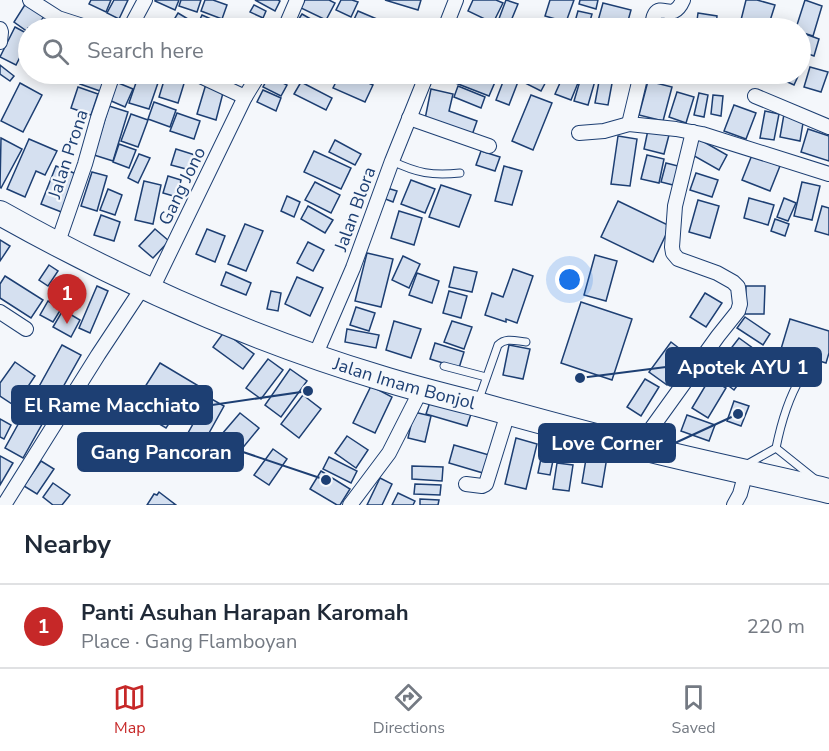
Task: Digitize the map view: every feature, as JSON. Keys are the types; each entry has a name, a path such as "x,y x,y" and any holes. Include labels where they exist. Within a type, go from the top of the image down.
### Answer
{"highway":[{"name":"Jalan Imam Bonjol","path":"0,213 57,245 147,289 247,331 315,356 420,390 638,447 829,490"}],"street":[{"path":"30,0 58,18"},
{"path":"135,18 145,0"},
{"path":"289,18 297,0"},
{"path":"449,18 456,0"},
{"path":"654,18 658,11 677,11 683,0"},
{"path":"0,29 0,42"},
{"name":"Jalan Prona","path":"57,245 110,84"},
{"path":"216,84 245,98"},
{"name":"Gang Jono","path":"4,505 98,355 147,289 253,84"},
{"name":"Jalan Blora","path":"315,356 353,267 423,84"},
{"path":"628,124 639,84"},
{"path":"755,96 829,127"},
{"path":"409,118 489,146"},
{"path":"579,133 604,131 628,124 693,132 829,174"},
{"path":"638,447 738,311 740,304 738,287 734,282 717,273 678,259 673,253 675,206 693,132"},
{"path":"0,312 26,329"},
{"path":"350,505 389,453 420,390"},
{"path":"466,484 482,486 486,484 508,413"},
{"path":"735,505 740,494 741,471"}],"lane":[{"path":"392,161 412,171 429,174 460,173"},
{"path":"477,404 498,345 506,340 526,342"},
{"path":"444,366 486,377"},
{"path":"741,471 776,448 786,409 801,377"},
{"path":"776,448 829,490"}],"building":[{"path":"91,0 111,0 106,12 89,4"},
{"path":"114,0 128,0 119,18 107,13"},
{"path":"155,0 179,0 175,10"},
{"path":"181,0 201,0 197,12 179,6"},
{"path":"205,0 227,5 222,18 201,11"},
{"path":"255,0 278,0 280,1 275,11"},
{"path":"305,0 329,0 335,3 327,18 322,18 301,8"},
{"path":"341,0 358,2 351,17 336,10"},
{"path":"385,0 421,0 418,10"},
{"path":"473,0 496,0 503,3 496,18 483,18 468,11"},
{"path":"506,0 518,4 512,18 499,18"},
{"path":"550,0 574,0 567,18 545,16"},
{"path":"580,0 598,0 596,9 579,4"},
{"path":"746,0 757,0 775,5 771,18 742,18"},
{"path":"805,0 822,6 813,36 811,35 811,18 799,18"},
{"path":"26,3 45,15 43,18 18,18 18,25 14,22"},
{"path":"603,3 631,10 629,18 599,18"},
{"path":"254,5 266,11 263,18 250,12"},
{"path":"358,11 374,18 355,18"},
{"path":"578,11 592,14 591,18 576,18"},
{"path":"178,13 186,18 175,18"},
{"path":"698,13 717,16 717,18 697,18"},
{"path":"15,27 18,29 16,65 0,57"},
{"path":"811,36 819,39 814,56 811,55"},
{"path":"0,65 14,76 10,81 0,74"},
{"path":"811,67 828,72 821,92 804,87 805,84 811,84"},
{"path":"20,84 42,95 23,132 1,121"},
{"path":"80,84 103,84 100,91"},
{"path":"115,84 133,89 125,107 109,100"},
{"path":"136,84 158,84 149,109 129,103"},
{"path":"163,84 184,84 178,103 159,97"},
{"path":"206,84 224,89 216,120 197,114"},
{"path":"265,84 287,85 281,96 263,87"},
{"path":"300,84 305,84 332,98 326,110 294,94"},
{"path":"335,84 373,85 365,102 333,88"},
{"path":"458,84 494,84 489,96"},
{"path":"502,84 517,84 509,105 496,100"},
{"path":"527,84 545,84 541,91"},
{"path":"560,84 578,84 571,100 555,94"},
{"path":"579,84 594,84 588,105 574,101"},
{"path":"599,84 612,84 608,105 595,103"},
{"path":"647,84 672,87 663,121 639,115"},
{"path":"458,86 485,97 481,108 454,97"},
{"path":"78,87 98,94 91,115 71,108"},
{"path":"431,89 453,94 449,111 477,121 472,135 425,119"},
{"path":"263,90 281,98 276,111 257,102"},
{"path":"677,92 694,97 686,123 669,117"},
{"path":"699,93 708,95 704,117 694,115"},
{"path":"531,95 552,103 533,150 512,141"},
{"path":"713,95 723,96 721,116 711,114"},
{"path":"154,102 176,110 170,127 148,119"},
{"path":"734,105 756,113 746,139 724,131"},
{"path":"109,106 128,112 113,161 94,155"},
{"path":"765,111 779,114 774,140 760,138"},
{"path":"177,113 200,121 194,139 170,131"},
{"path":"131,114 148,120 138,147 121,141"},
{"path":"784,114 804,117 800,141 780,137"},
{"path":"808,129 829,136 829,161 801,152"},
{"path":"648,130 669,135 664,154 644,149"},
{"path":"618,136 637,139 630,186 611,184"},
{"path":"1,138 22,149 1,188 0,187"},
{"path":"697,138 727,155 719,170 689,153"},
{"path":"29,139 57,151 45,175 36,171 25,197 7,189"},
{"path":"335,140 361,154 355,165 329,152"},
{"path":"119,144 136,150 129,168 113,162"},
{"path":"176,149 195,155 190,170 171,165"},
{"path":"314,151 351,168 341,189 304,172"},
{"path":"481,151 500,157 495,171 476,165"},
{"path":"139,154 150,158 138,183 128,178"},
{"path":"647,155 664,159 659,183 641,179"},
{"path":"752,155 780,166 770,191 742,180"},
{"path":"666,163 682,167 677,186 661,182"},
{"path":"56,166 79,175 64,213 41,204"},
{"path":"504,166 522,171 512,205 495,201"},
{"path":"92,172 107,176 97,211 81,206"},
{"path":"696,173 718,180 712,197 690,190"},
{"path":"168,176 181,180 177,197 163,193"},
{"path":"411,180 435,189 425,213 401,204"},
{"path":"144,181 161,185 153,224 135,220"},
{"path":"315,182 340,195 331,213 305,200"},
{"path":"802,182 820,186 812,220 794,216"},
{"path":"441,185 471,195 459,227 429,217"},
{"path":"387,188 397,191 393,202 383,198"},
{"path":"108,189 122,195 115,215 100,210"},
{"path":"287,196 300,202 294,217 281,211"},
{"path":"749,198 774,205 768,225 744,218"},
{"path":"784,198 796,203 788,221 777,217"},
{"path":"698,200 719,206 710,238 689,232"},
{"path":"618,201 670,226 653,262 601,237"},
{"path":"308,206 333,220 325,233 301,219"},
{"path":"822,206 829,208 829,235 815,231"},
{"path":"399,211 422,218 414,245 391,238"},
{"path":"101,215 120,222 114,241 94,235"},
{"path":"775,219 789,224 785,236 771,231"},
{"path":"245,224 263,231 246,271 228,264"},
{"path":"155,229 169,241 153,258 139,246"},
{"path":"207,229 225,236 215,262 196,254"},
{"path":"0,240 10,246 0,261"},
{"path":"308,242 324,250 313,271 297,263"},
{"path":"367,253 393,259 381,307 355,301"},
{"path":"595,255 617,261 606,301 584,295"},
{"path":"403,256 420,264 409,288 392,280"},
{"path":"49,265 58,271 48,286 39,280"},
{"path":"454,267 477,272 472,292 449,287"},
{"path":"513,269 533,276 517,323 485,315 492,293 503,297"},
{"path":"226,272 251,283 246,295 221,285"},
{"path":"417,273 439,281 432,303 409,295"},
{"path":"5,276 43,300 31,318 0,298 0,284"},
{"path":"297,277 323,288 310,316 285,304"},
{"path":"97,286 108,291 90,333 79,328"},
{"path":"746,286 765,286 764,314 745,314"},
{"path":"271,291 281,293 278,311 267,309"},
{"path":"449,291 467,296 461,318 443,313"},
{"path":"705,293 722,303 706,327 690,317"},
{"path":"48,301 61,309 53,322 40,315"},
{"path":"581,302 632,319 612,380 561,363"},
{"path":"356,307 375,313 369,331 350,325"},
{"path":"63,310 80,320 71,337 53,327"},
{"path":"745,317 770,334 763,345 737,328"},
{"path":"790,319 829,331 829,353 826,363 781,349"},
{"path":"394,321 421,329 411,358 386,350"},
{"path":"452,321 472,327 464,349 444,342"},
{"path":"347,329 379,335 376,348 345,342"},
{"path":"224,332 254,354 243,369 213,347"},
{"path":"739,338 761,354 734,390 712,373"},
{"path":"671,342 689,356 667,385 649,372"},
{"path":"435,343 464,352 459,368 430,359"},
{"path":"62,345 81,355 23,458 5,448"},
{"path":"509,345 530,349 523,379 503,375"},
{"path":"268,359 283,370 261,399 246,388"},
{"path":"15,362 35,376 15,406 0,396 0,383"},
{"path":"160,363 202,388 185,416 143,390"},
{"path":"290,369 307,381 281,417 265,405"},
{"path":"710,378 726,388 708,418 692,408"},
{"path":"645,379 659,387 641,416 627,407"},
{"path":"371,386 392,397 375,433 353,423"},
{"path":"139,394 174,416 166,428 131,407"},
{"path":"303,395 321,409 299,438 281,424"},
{"path":"208,397 224,406 204,442 188,433"},
{"path":"431,399 472,411 467,426 426,414"},
{"path":"734,401 749,406 741,426 727,421"},
{"path":"414,412 431,416 425,442 408,438"},
{"path":"240,413 259,428 241,450 222,434"},
{"path":"687,415 715,425 709,441 681,431"},
{"path":"0,419 11,425 4,439 0,437"},
{"path":"347,436 368,450 356,468 335,453"},
{"path":"516,438 537,444 526,489 505,484"},
{"path":"544,444 556,446 550,475 538,473"},
{"path":"454,445 489,455 483,473 449,463"},
{"path":"588,447 608,451 602,487 582,483"},
{"path":"273,449 287,459 269,485 254,475"},
{"path":"0,456 13,463 0,485"},
{"path":"329,457 357,471 351,483 323,469"},
{"path":"41,461 54,469 37,494 24,486"},
{"path":"557,463 573,465 569,491 553,489"},
{"path":"412,466 443,467 442,481 412,479"},
{"path":"321,471 350,489 340,505 310,489"},
{"path":"380,478 392,484 382,505 367,505"},
{"path":"53,483 70,495 62,505 53,505 43,497"},
{"path":"415,484 441,485 440,495 414,494"},
{"path":"159,492 176,505 147,505 154,494 157,495"},
{"path":"398,493 415,501 413,505 392,505"},
{"path":"420,499 439,500 438,505 420,505"}],"place":[{"name":"Panti Asuhan Harapan Karomah","path":"67,324"},
{"name":"Apotek AYU 1","path":"580,378"},
{"name":"El Rame Macchiato","path":"308,391"},
{"name":"Love Corner","path":"738,414"},
{"name":"Gang Pancoran","path":"326,480"}]}
